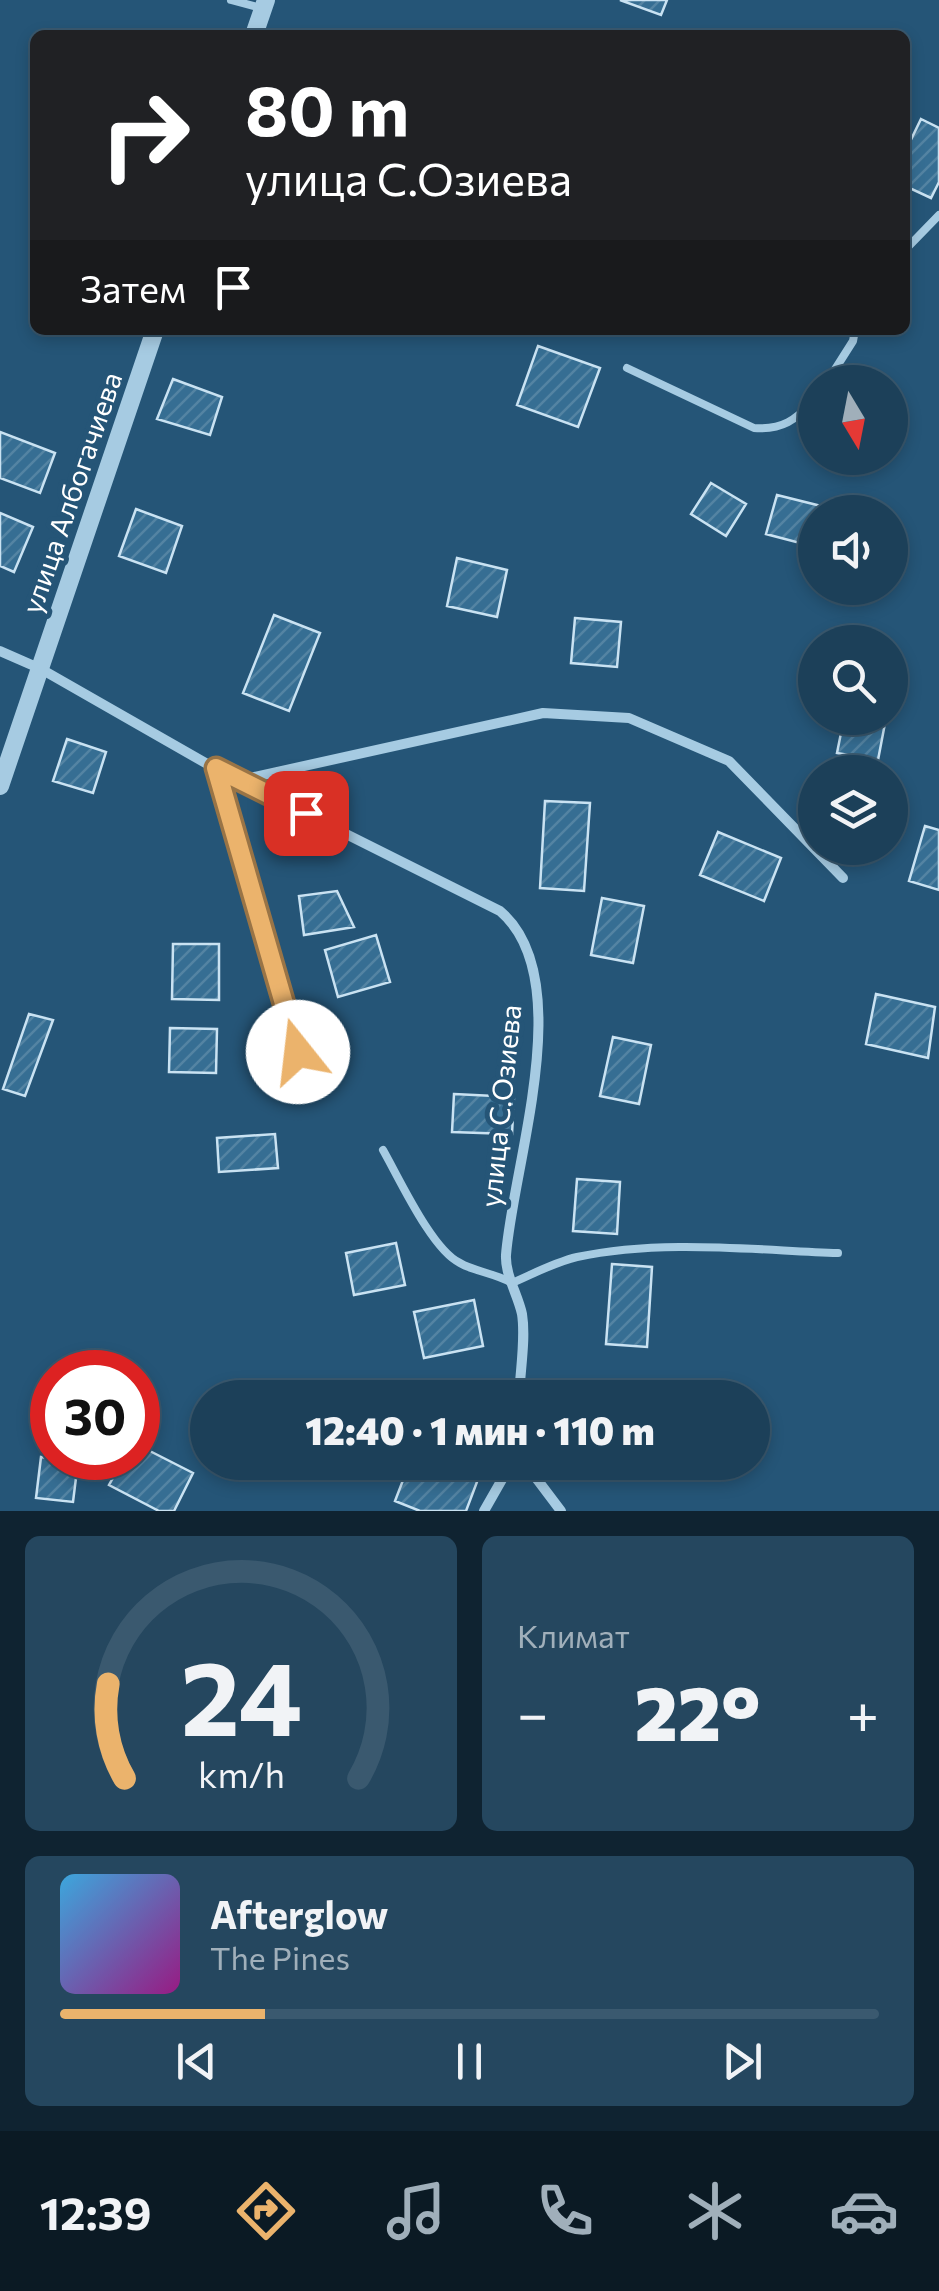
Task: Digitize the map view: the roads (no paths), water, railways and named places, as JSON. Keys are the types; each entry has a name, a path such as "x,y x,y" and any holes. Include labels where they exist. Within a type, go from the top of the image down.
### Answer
{"street":[{"path":"256,30 264,4"},
{"name":"улица Албогачиева","path":"0,786 153,335"},
{"name":"улица С.Озиева","path":"0,651 42,669 216,768 500,911 522,933 534,966 537,1009 535,1056 506,1260 522,1316 520,1380"},
{"path":"241,780 543,713 629,718 729,761 843,878"},
{"path":"216,768 298,1052"},
{"path":"484,1511 502,1480"},
{"path":"538,1480 561,1511"}],"lane":[{"path":"232,0 264,4"},
{"path":"910,245 939,215"},
{"path":"838,365 854,335"},
{"path":"627,368 754,428 785,425 798,414"},
{"path":"383,1150 440,1245 459,1264 486,1269 512,1282 574,1258 618,1252 684,1248 838,1253"}]}
